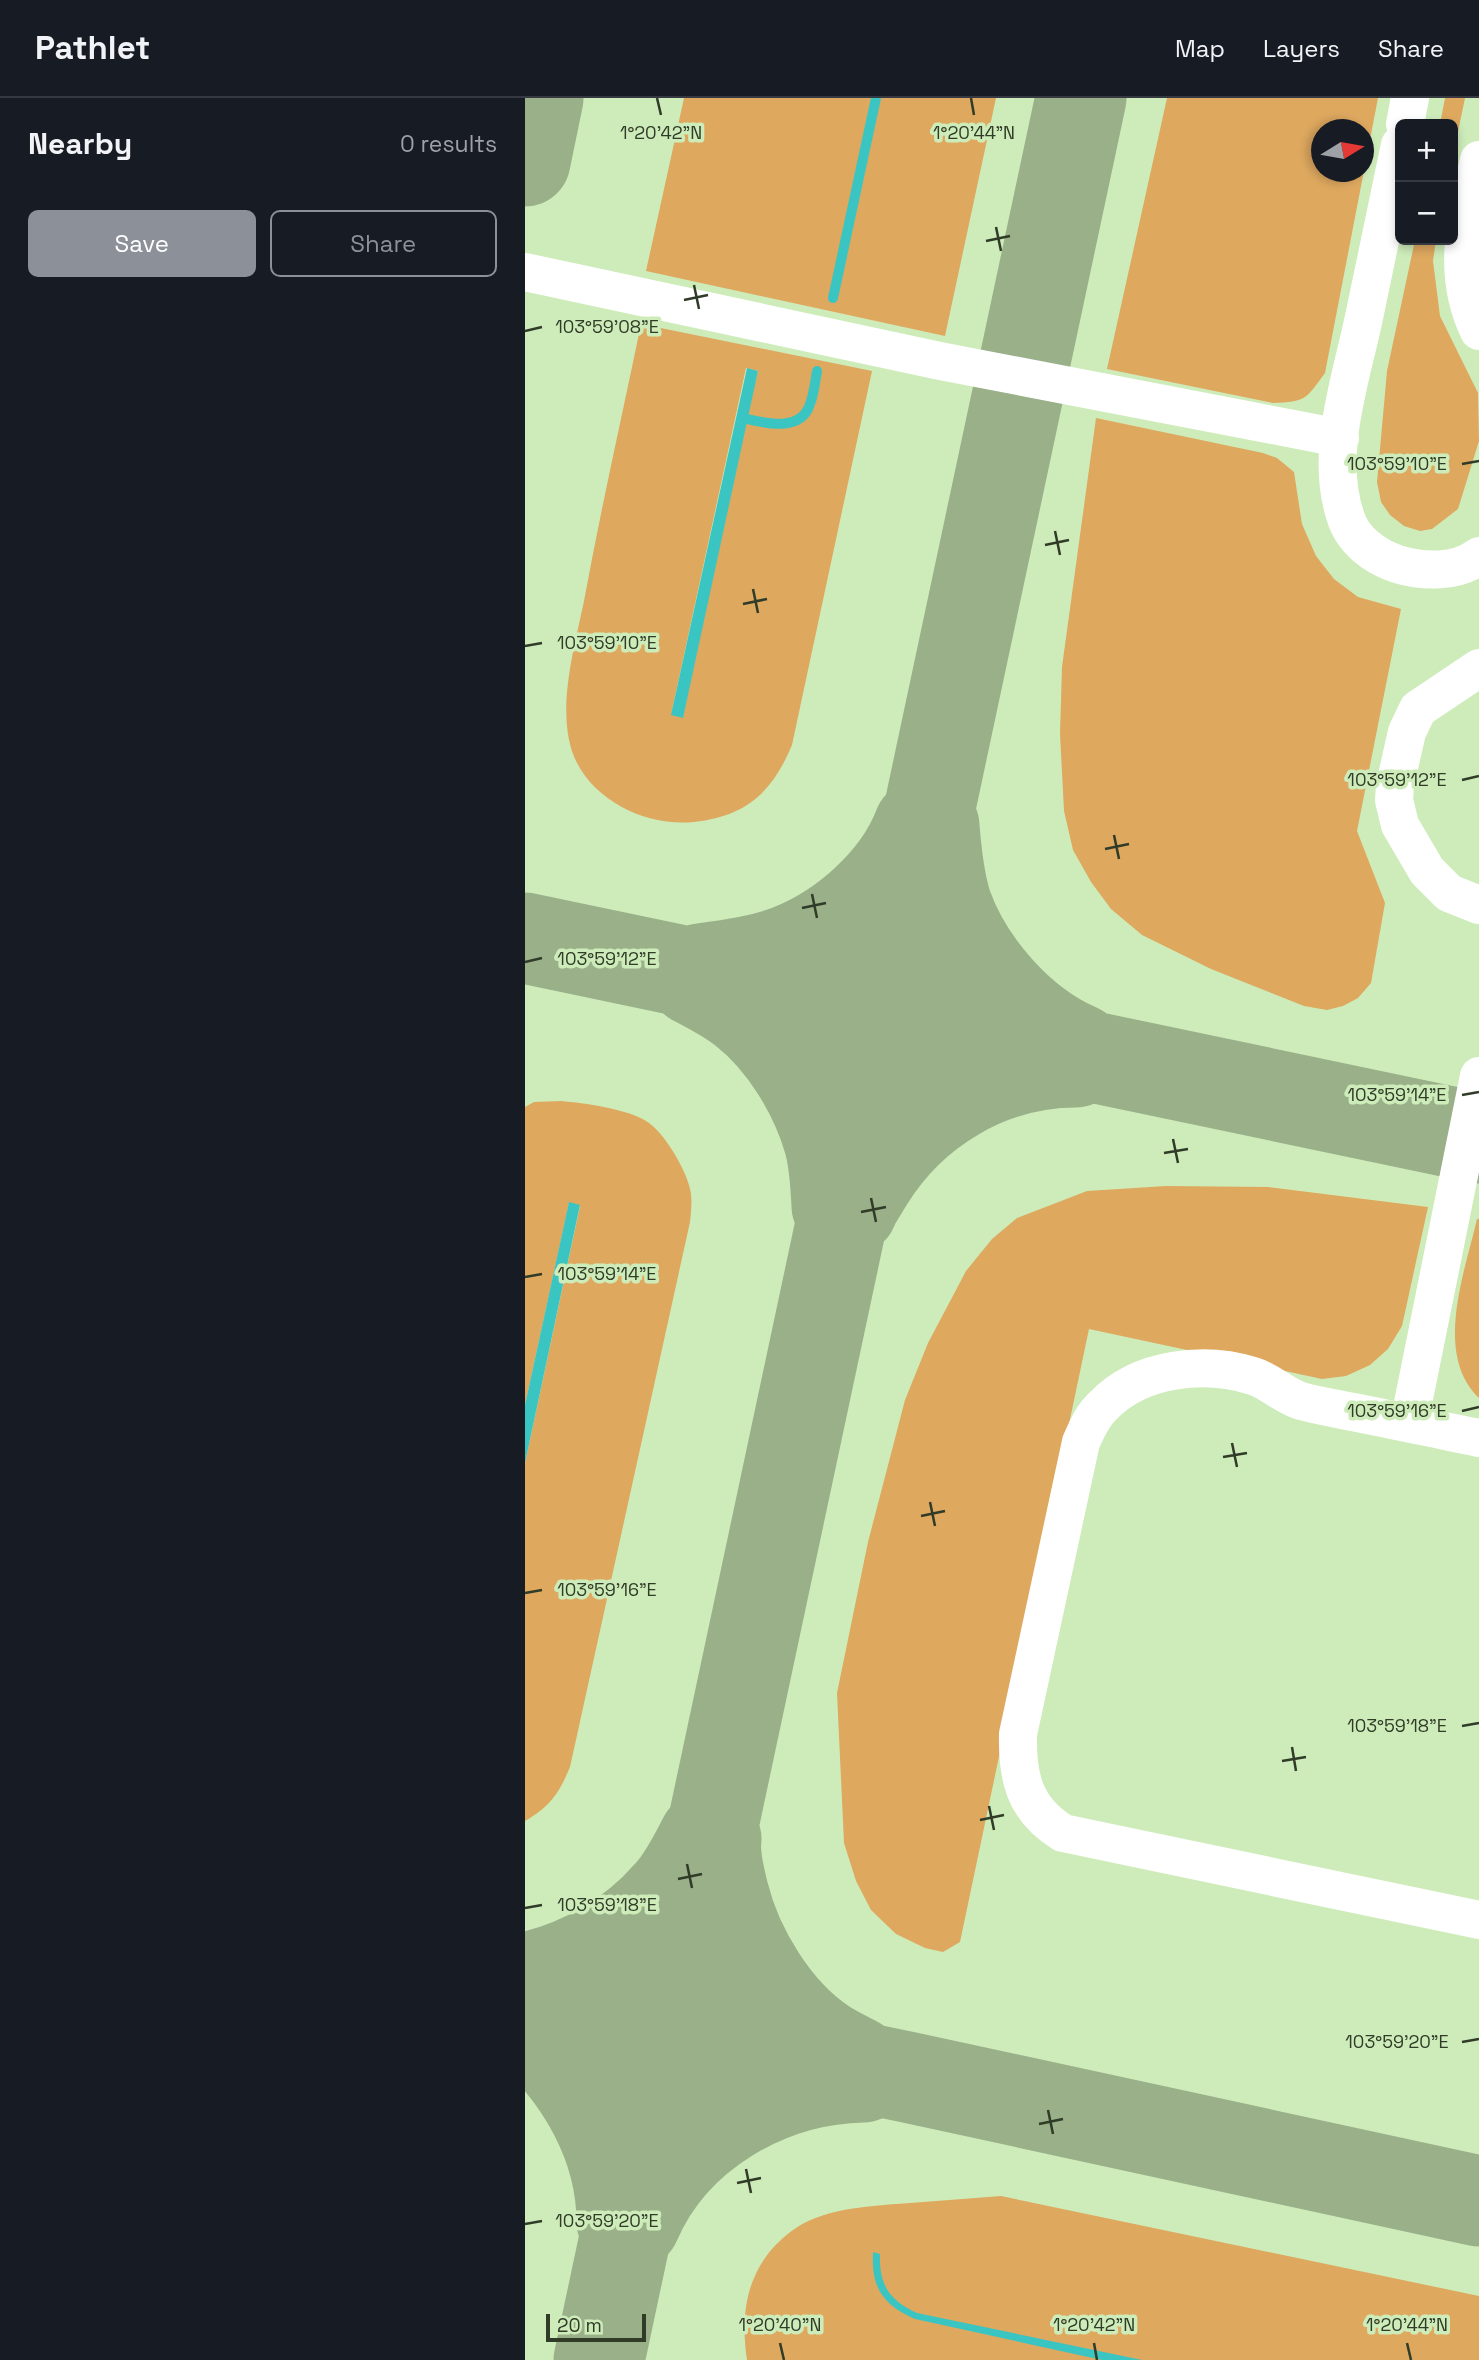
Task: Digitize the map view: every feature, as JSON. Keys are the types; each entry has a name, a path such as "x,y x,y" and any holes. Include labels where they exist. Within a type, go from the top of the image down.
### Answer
{"lane":[{"path":"1406,119 1410,98"},
{"path":"1479,160 1463,249 1463,284 1479,331"},
{"path":"1395,169 1343,413 1338,470 1340,495 1345,518 1356,536 1368,549 1383,558 1400,565 1427,569 1453,568 1479,556"},
{"path":"525,272 940,361 1340,438"},
{"path":"1479,668 1418,709 1407,732 1394,800 1400,825 1427,871 1449,893 1479,905"},
{"path":"1409,1423 1479,1076"},
{"path":"1479,1438 1298,1400 1255,1376 1198,1368 1168,1372 1141,1380 1111,1398 1091,1421 1081,1442 1018,1734 1020,1777 1027,1795 1037,1812 1063,1833 1479,1920"}],"shaded area":[{"path":"684,98 996,98 945,336 646,271"},
{"path":"1167,98 1378,98 1374,119 1311,119 1311,182 1362,182 1325,373 1309,394 1299,400 1273,403 1107,369"},
{"path":"1445,98 1465,98 1458,132 1458,119 1441,119"},
{"path":"1414,245 1435,245 1433,261 1440,316 1478,393 1479,441 1458,509 1432,529 1420,531 1404,526 1390,515 1381,502 1377,482 1387,371"},
{"path":"641,324 872,371 792,745 776,776 755,799 728,814 694,822 656,820 619,806 603,795 579,766 567,731 567,693 573,655","holes":["746,368 758,371 671,715"]},
{"path":"1096,418 1277,458 1294,472 1302,524 1316,556 1334,579 1358,597 1401,609 1357,831 1385,903 1371,983 1358,998 1343,1006 1327,1010 1304,1006 1211,969 1142,935 1111,909 1091,882 1073,850 1064,811 1060,734 1062,667"},
{"path":"561,1101 617,1110 638,1117 653,1126 668,1143 681,1165 691,1194 691,1208 570,1767 553,1798 525,1821 525,1463 580,1206 569,1203 525,1405 525,1107 534,1102"},
{"path":"1166,1186 1268,1187 1428,1207 1402,1326 1388,1349 1370,1365 1346,1376 1322,1379 1089,1329 960,1942 943,1952 925,1948 896,1934 871,1910 856,1881 844,1843 837,1693 868,1542 905,1400 928,1343 966,1271 992,1239 1017,1218 1087,1191"},
{"path":"1477,1219 1479,1398 1465,1380 1458,1359 1455,1336 1460,1287"},
{"path":"1001,2196 1479,2296 1479,2360 747,2360 745,2322 751,2286 767,2255 796,2228 822,2216 851,2209"}],"water":[{"path":"747,368 758,371 683,718 671,715"},
{"path":"569,1202 580,1205 525,1463 525,1405"},
{"path":"873,2252 880,2254 881,2274 893,2297 917,2313 1142,2360 1102,2360 915,2319 895,2308 881,2294 874,2276"}],"waterway":[{"path":"833,298 876,98"},
{"path":"742,418 781,424 799,419 810,404 817,371"}],"taxiway":[{"path":"525,161 538,98"},
{"path":"599,2360 1081,98"},
{"path":"700,969 778,954 829,930 883,884 910,846 919,826"},
{"path":"934,826 944,896 956,928 968,949 982,970 1017,1008 1036,1024 1078,1049"},
{"path":"525,938 1479,1138"},
{"path":"694,980 726,998 759,1024 785,1053 807,1087 829,1141 837,1206"},
{"path":"852,1209 886,1155 907,1132 957,1094 1014,1070 1044,1064 1076,1062"},
{"path":"525,1978 585,1957 604,1948 639,1924 674,1888 704,1838"},
{"path":"716,1839 717,1866 729,1914 760,1978 774,1997 807,2031 825,2045 858,2063"},
{"path":"525,1998 907,2077 1479,2201"},
{"path":"525,2026 564,2067 595,2114 615,2166 622,2222"},
{"path":"635,2223 652,2191 673,2163 699,2138 728,2117 793,2088 827,2080 863,2077"}]}
